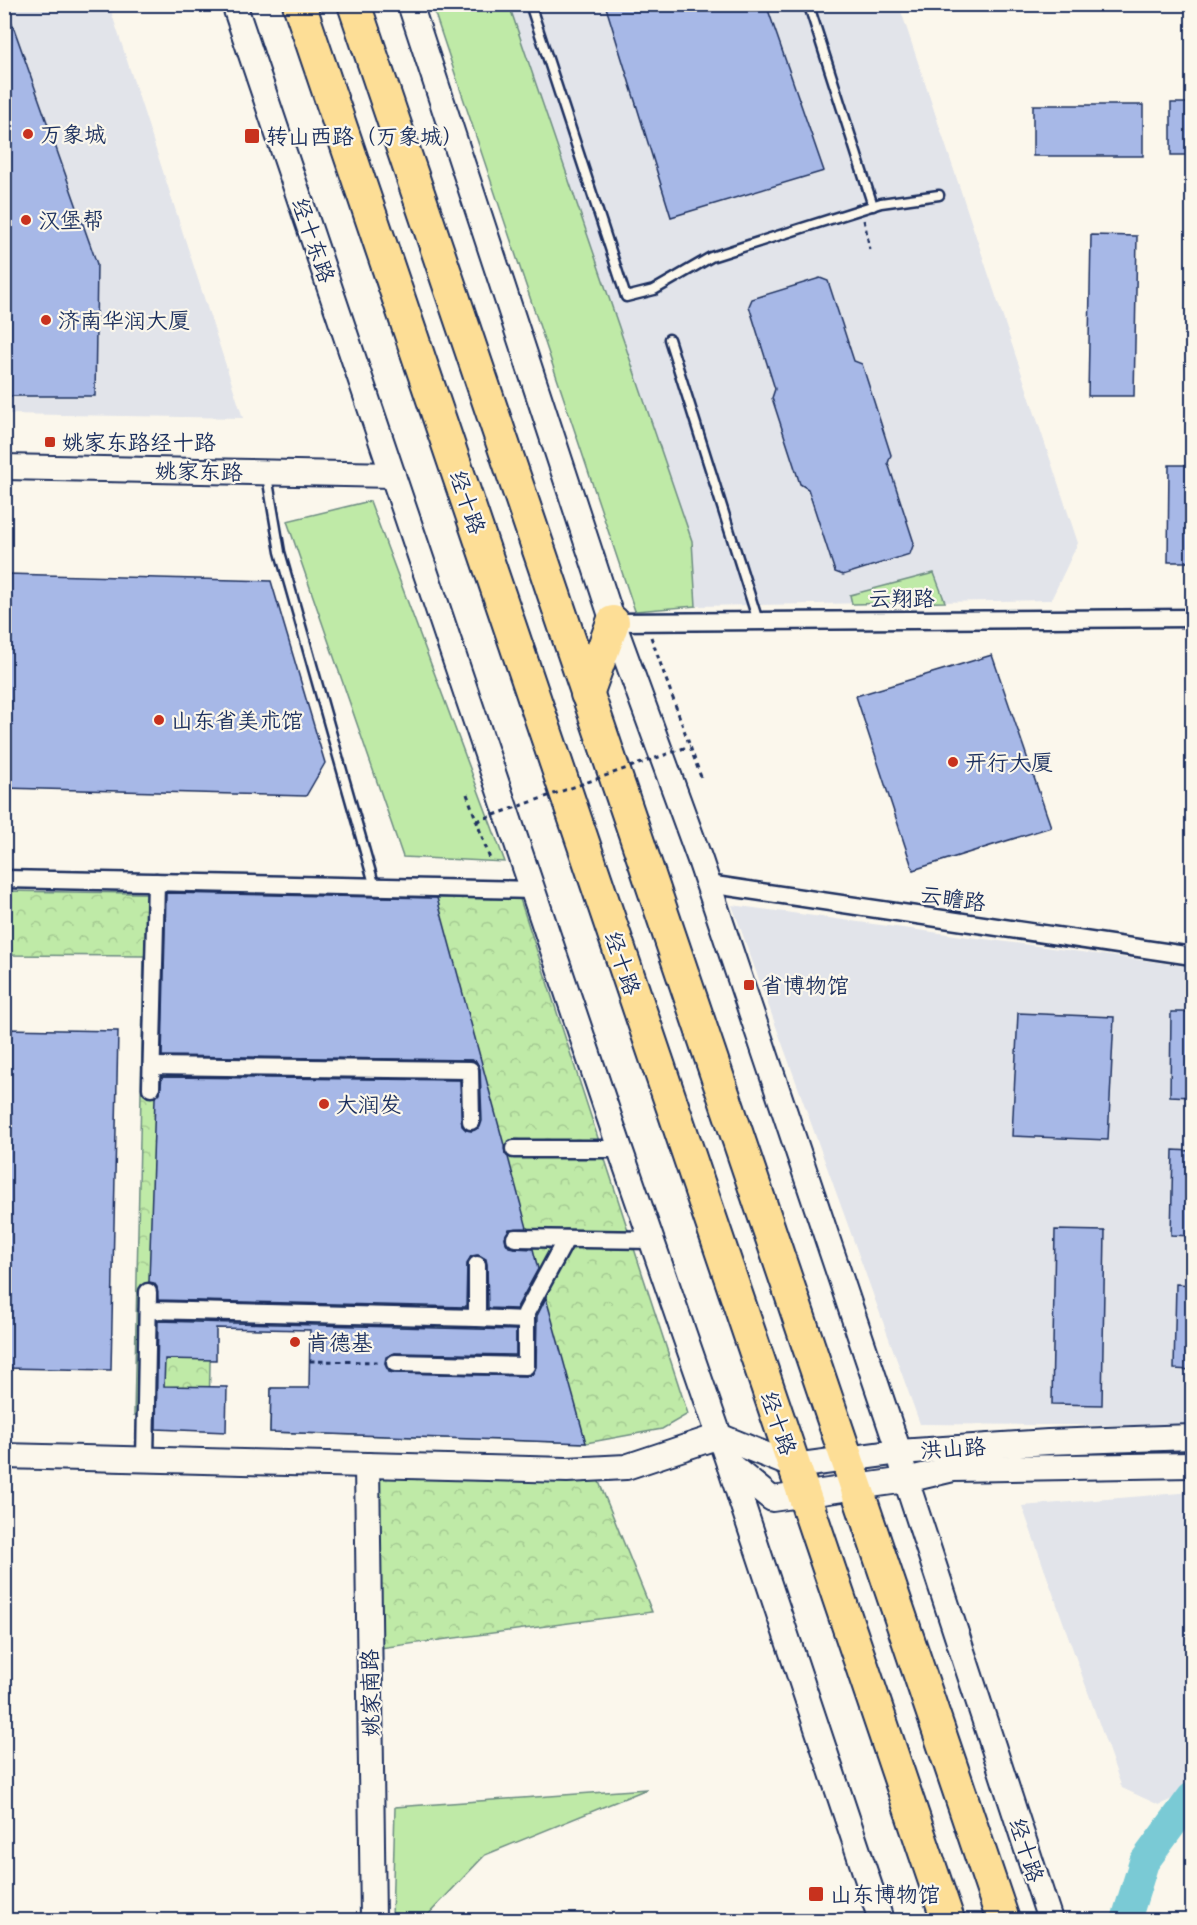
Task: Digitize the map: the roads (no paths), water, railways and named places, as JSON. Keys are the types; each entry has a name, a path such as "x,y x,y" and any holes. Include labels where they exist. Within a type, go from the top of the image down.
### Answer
{"highway":[{"name":"经十路","path":"299,4 948,1920"},
{"name":"经十路","path":"354,4 1003,1920"},
{"path":"587,694 613,622"}],"main road":[{"name":"经十东路","path":"234,4 393,475"},
{"name":"经十路","path":"410,4 613,622 708,884 899,1452 906,1480 1050,1920"},
{"name":"姚家东路","path":"4,467 393,475"},
{"path":"393,475 620,1149 729,1464 881,1920"},
{"path":"4,1456 567,1470 626,1467 719,1436 799,1481"},
{"name":"洪山路","path":"729,1464 772,1499 799,1481 851,1473 899,1452 1048,1442 1192,1437"},
{"name":"姚家南路","path":"367,1465 373,1920"},
{"name":"洪山路","path":"851,1473 906,1480 953,1469 1192,1465"}],"street":[{"name":"云翔路","path":"613,622 1192,618"},
{"path":"4,879 534,890"},
{"path":"151,1089 156,882"},
{"name":"云瞻路","path":"708,884 1192,956"},
{"path":"152,1066 470,1070 471,1121"},
{"path":"514,1149 620,1149"},
{"path":"515,1238 653,1240"},
{"path":"395,1363 526,1366 526,1313 566,1239"},
{"path":"477,1265 477,1318"},
{"path":"145,1460 148,1292"},
{"path":"148,1310 526,1320"}],"lane":[{"path":"531,4 626,297 654,290 711,257 873,206 939,195"},
{"path":"810,9 873,206"},
{"path":"669,339 758,621"},
{"path":"266,472 280,552 375,886"}],"waterway":[{"path":"1126,1920 1144,1862 1192,1797"}],"place":[{"name":"万象城","path":"28,134"},
{"name":"转山西路（万象城）","path":"252,136"},
{"name":"汉堡帮","path":"26,220"},
{"name":"济南华润大厦","path":"46,320"},
{"name":"姚家东路经十路","path":"50,442"},
{"name":"山东省美术馆","path":"159,720"},
{"name":"开行大厦","path":"953,762"},
{"name":"省博物馆","path":"749,985"},
{"name":"大润发","path":"324,1104"},
{"name":"肯德基","path":"295,1342"},
{"name":"山东博物馆","path":"816,1894"}]}
